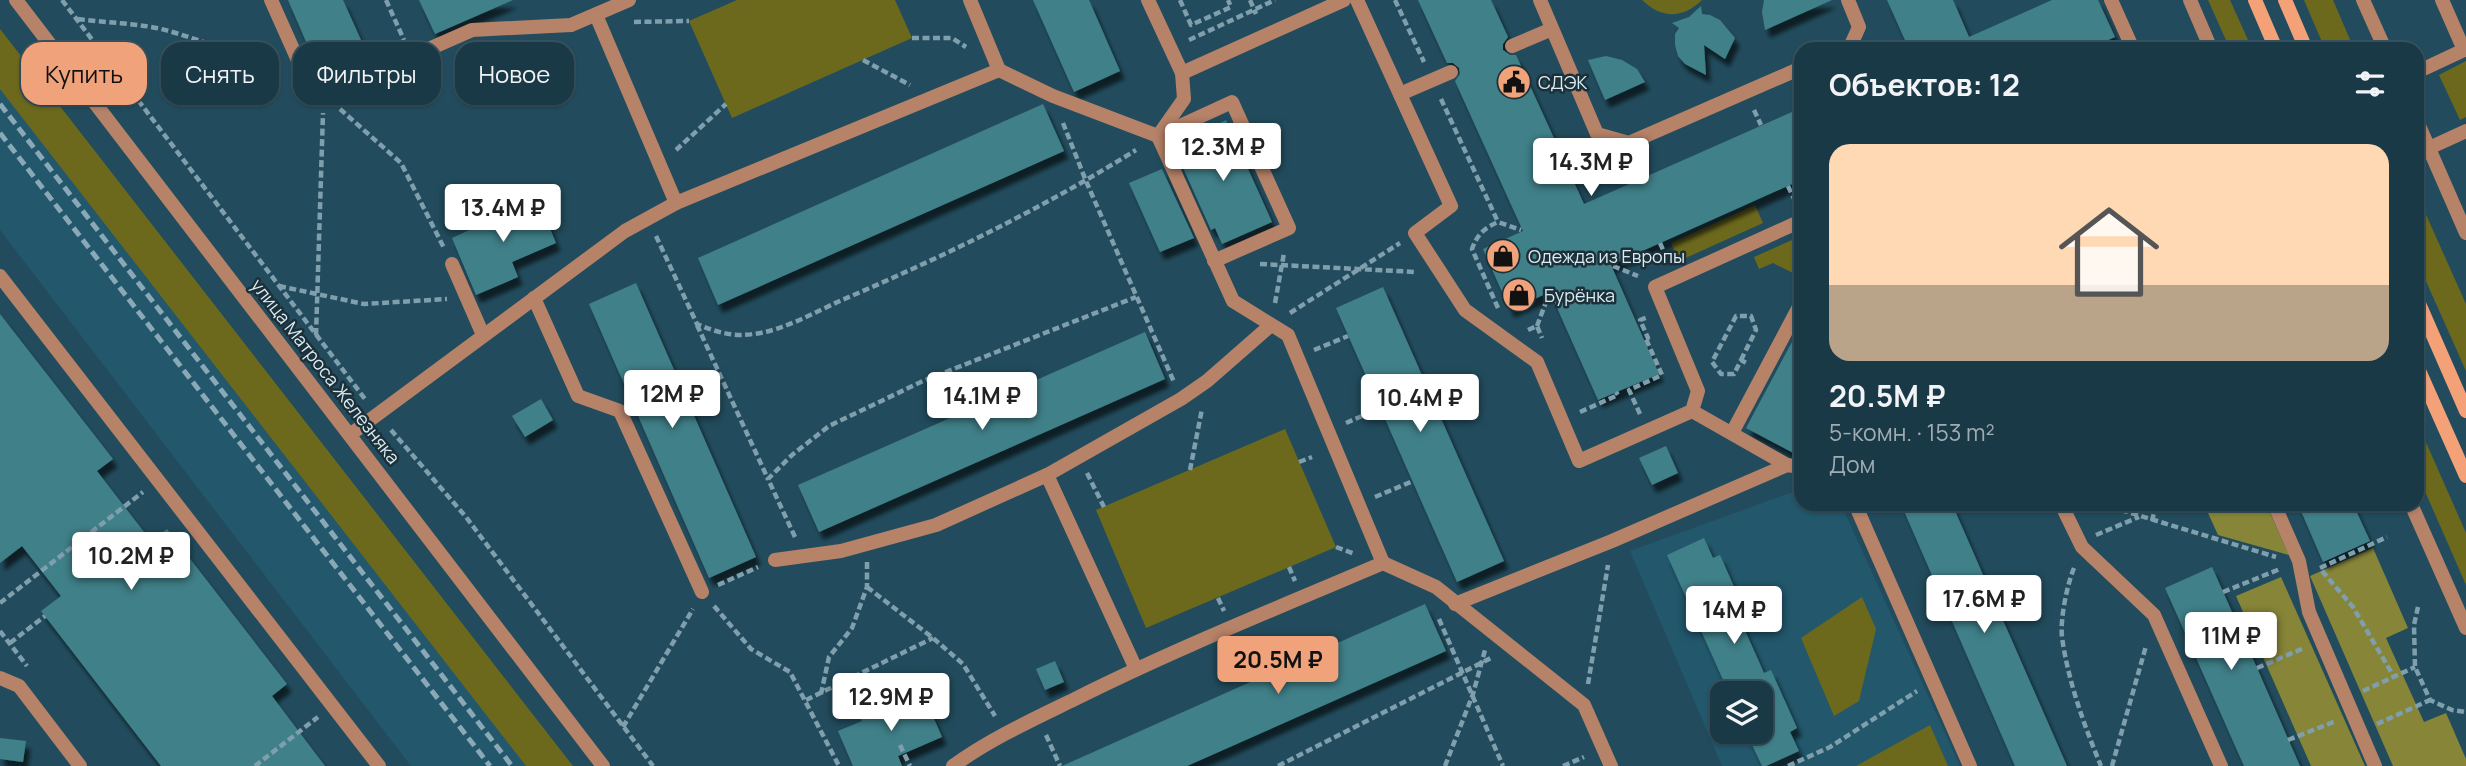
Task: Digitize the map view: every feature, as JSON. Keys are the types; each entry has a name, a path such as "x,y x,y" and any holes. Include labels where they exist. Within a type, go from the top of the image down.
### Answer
{"main road":[{"path":"2255,0 2273,42"},
{"path":"2285,0 2303,42"},
{"path":"2424,315 2466,411"},
{"path":"2424,382 2466,476"}],"street":[{"name":"улица Матроса Железняка","path":"16,0 603,766"},
{"path":"271,0 293,49"},
{"path":"441,44 472,30 571,25 597,18 629,0"},
{"path":"971,0 999,69 1053,96 1158,136 1233,301 1288,335 1383,563 1436,587 1584,705 1611,766"},
{"path":"1148,0 1182,73 1184,99 1158,136"},
{"path":"1182,73 1343,0"},
{"path":"1357,0 1451,206 1415,233 1465,310 1537,362 1579,461 1692,411 1698,391 1656,286 1794,224"},
{"path":"1540,0 1597,134 1629,143 1794,71"},
{"path":"1848,0 1859,27 1852,42"},
{"path":"2111,0 2130,42"},
{"path":"2190,0 2208,42"},
{"path":"2363,0 2382,42"},
{"path":"2424,69 2465,50 2442,0"},
{"path":"597,18 676,202"},
{"path":"1512,46 1552,29"},
{"path":"351,434 625,230 676,202 999,69"},
{"path":"1400,94 1451,72"},
{"path":"1158,136 1232,102 1289,228 1214,261"},
{"path":"2428,148 2466,131"},
{"path":"2424,138 2466,233"},
{"path":"452,264 483,335"},
{"path":"0,276 379,766"},
{"path":"534,298 578,396 620,411 702,592"},
{"path":"1732,433 1794,316"},
{"path":"775,559 841,551 936,525 1047,475 1208,381 1271,325"},
{"path":"1692,411 1794,466"},
{"path":"1455,604 1794,466"},
{"path":"1047,475 1136,669"},
{"path":"1858,511 1970,766"},
{"path":"2064,511 2080,545 2154,615 2221,766"},
{"path":"2276,511 2309,612 2375,766"},
{"path":"2414,511 2466,628"},
{"path":"953,766 1038,717 1136,669 1383,563"},
{"path":"0,678 19,687 80,766"}],"path":[{"path":"62,0 316,337 377,414 466,517 653,766"},
{"path":"386,0 405,42"},
{"path":"1180,0 1191,25 1231,7 1228,0"},
{"path":"1250,0 1256,12"},
{"path":"1189,40 1256,12 1275,0"},
{"path":"1395,0 1429,74"},
{"path":"597,18 689,21"},
{"path":"76,19 167,31 206,45 254,57 293,56"},
{"path":"912,38 952,38 999,69"},
{"path":"863,60 932,97"},
{"path":"1053,96 1086,181 1181,399"},
{"path":"1441,99 1498,222"},
{"path":"660,164 726,104"},
{"path":"316,337 324,105"},
{"path":"335,105 401,163 452,264"},
{"path":"696,324 725,335 755,334 785,325 950,251 1086,181 1158,136"},
{"path":"648,218 803,556"},
{"path":"1500,314 1472,249 1486,227 1498,222 1521,230"},
{"path":"1271,325 1289,228"},
{"path":"1271,325 1415,233"},
{"path":"1255,263 1441,273"},
{"path":"1613,266 1637,275"},
{"path":"278,286 364,304 429,302 466,296"},
{"path":"1526,354 1549,294"},
{"path":"768,479 792,455 829,426 935,376 1136,297"},
{"path":"1736,316 1751,316 1756,330 1741,360 1734,374 1721,374 1712,362 1736,316"},
{"path":"1629,390 1662,375 1645,340 1648,338 1640,320"},
{"path":"1521,331 1537,326"},
{"path":"1537,326 1542,339"},
{"path":"1297,357 1348,335"},
{"path":"1741,360 1764,372"},
{"path":"1190,470 1208,381"},
{"path":"1562,420 1618,395 1616,392"},
{"path":"1328,431 1380,408"},
{"path":"1632,416 1644,411"},
{"path":"1079,456 1104,507"},
{"path":"1299,462 1312,457"},
{"path":"1358,504 1413,481"},
{"path":"0,603 144,491"},
{"path":"2124,511 2280,558 2296,567"},
{"path":"2152,520 2154,511"},
{"path":"2101,766 2083,724 2062,634 2068,582 2080,545 2140,516"},
{"path":"2223,592 2296,567 2319,568 2387,537"},
{"path":"1584,705 1612,541"},
{"path":"821,694 829,657 852,628 867,587 868,543"},
{"path":"622,727 702,592 775,559"},
{"path":"2319,568 2353,607 2394,677"},
{"path":"867,587 962,664 1007,735"},
{"path":"1436,587 1435,608 1503,766"},
{"path":"702,592 751,649 790,672 839,766"},
{"path":"2418,607 2414,625 2415,667 2430,700 2452,710 2465,712"},
{"path":"2112,766 2154,615"},
{"path":"10,643 45,616"},
{"path":"1445,766 1473,694 1479,665 1491,632"},
{"path":"806,700 933,638"},
{"path":"2257,668 2322,641"},
{"path":"1278,766 1511,648"},
{"path":"2346,698 2415,667"},
{"path":"1788,766 1830,747 1924,687"},
{"path":"2360,731 2430,700"},
{"path":"2288,740 2353,714"},
{"path":"255,766 318,717"},
{"path":"1038,717 1060,766"},
{"path":"900,745 909,766"}],"shaded area":[{"path":"737,0 895,0 912,38 732,118 689,21"},
{"path":"1642,0 1702,0 1687,11 1672,14 1657,11"},
{"path":"2208,0 2230,0 2249,42 2227,42"},
{"path":"2304,0 2333,0 2351,42 2322,42"},
{"path":"0,29 21,56 21,105 59,105 573,766 526,766 0,89"},
{"path":"0,35 21,62 21,105 54,105 562,766 411,766 0,230"},
{"path":"2466,61 2466,117 2460,120 2439,75"},
{"path":"1755,205 1763,223 1679,261 1671,243"},
{"path":"2424,210 2466,304 2466,371 2424,277"},
{"path":"1794,239 1794,274 1773,263 1759,269 1754,257"},
{"path":"1285,429 1336,547 1146,628 1096,510"},
{"path":"2424,438 2466,533 2466,585 2424,489"},
{"path":"1794,492 1794,511 1844,511 1960,766 1722,766 1713,744 1773,744 1773,681 1710,681 1710,738 1630,551"},
{"path":"2269,511 2289,555 2218,535 2208,513"},
{"path":"2373,548 2408,628 2386,638 2424,722 2446,713 2466,759 2466,766 2393,766 2310,576"},
{"path":"2281,577 2365,766 2311,766 2236,596"},
{"path":"1862,597 1876,629 1859,701 1834,716 1801,638"},
{"path":"1930,725 1948,766 1856,766"}],"building":[{"path":"288,0 343,0 362,42 306,42"},
{"path":"419,0 513,0 435,34"},
{"path":"1033,0 1089,0 1120,71 1074,92"},
{"path":"1418,0 1491,0 1508,37 1503,44 1503,50 1510,55 1516,55 1584,204 1794,111 1794,183 1611,265 1659,374 1598,400 1550,292 1510,310 1483,249 1523,231 1455,81 1460,74 1459,68 1453,63 1447,63"},
{"path":"1764,0 1832,0 1765,30 1762,12"},
{"path":"1887,0 1953,0 1969,37 2052,0 2098,0 2115,37 2104,42 1906,42"},
{"path":"1701,6 1702,14 1720,20 1735,38 1725,59 1704,45 1706,75 1685,64 1678,56 1675,34 1679,28 1672,23 1689,17"},
{"path":"1606,56 1622,60 1637,69 1645,82 1605,100 1588,60"},
{"path":"1043,104 1064,151 718,305 698,258"},
{"path":"1226,120 1272,222 1222,244 1215,228 1211,230 1180,161 1184,159 1176,143"},
{"path":"1162,169 1194,238 1160,252 1129,183"},
{"path":"537,197 556,243 512,262 518,277 476,295 452,238 476,227 475,224"},
{"path":"636,283 756,557 709,578 589,304"},
{"path":"1383,287 1504,561 1457,582 1336,308"},
{"path":"0,314 113,459 97,471 151,541 167,529 287,684 272,696 325,766 161,766 41,611 61,596 22,546 0,563"},
{"path":"1145,332 1165,379 819,532 798,485"},
{"path":"1794,338 1794,453 1746,428"},
{"path":"541,399 553,420 525,437 512,416"},
{"path":"1666,446 1678,473 1652,485 1639,458"},
{"path":"1904,511 1955,511 2067,766 2015,766"},
{"path":"2301,511 2356,511 2370,541 2323,562"},
{"path":"1704,538 1713,558 1720,555 1746,614 1739,617 1764,673 1771,670 1797,728 1790,732 1799,751 1762,766 1752,744 1773,744 1773,681 1724,681 1667,555"},
{"path":"2212,567 2300,766 2244,766 2165,588"},
{"path":"1425,604 1446,651 1187,766 1062,766"},
{"path":"1055,661 1064,682 1045,690 1036,669"},
{"path":"922,691 942,737 898,756 902,766 853,766 838,731 862,721 860,717"},
{"path":"0,738 26,741 23,762 0,759"}],"railway":[{"path":"0,104 512,766"},
{"path":"0,133 490,766"}],"place":[{"name":"СДЭК","path":"1514,82"},
{"name":"Одежда из Европы","path":"1503,256"},
{"name":"Бурёнка","path":"1519,295"}]}
